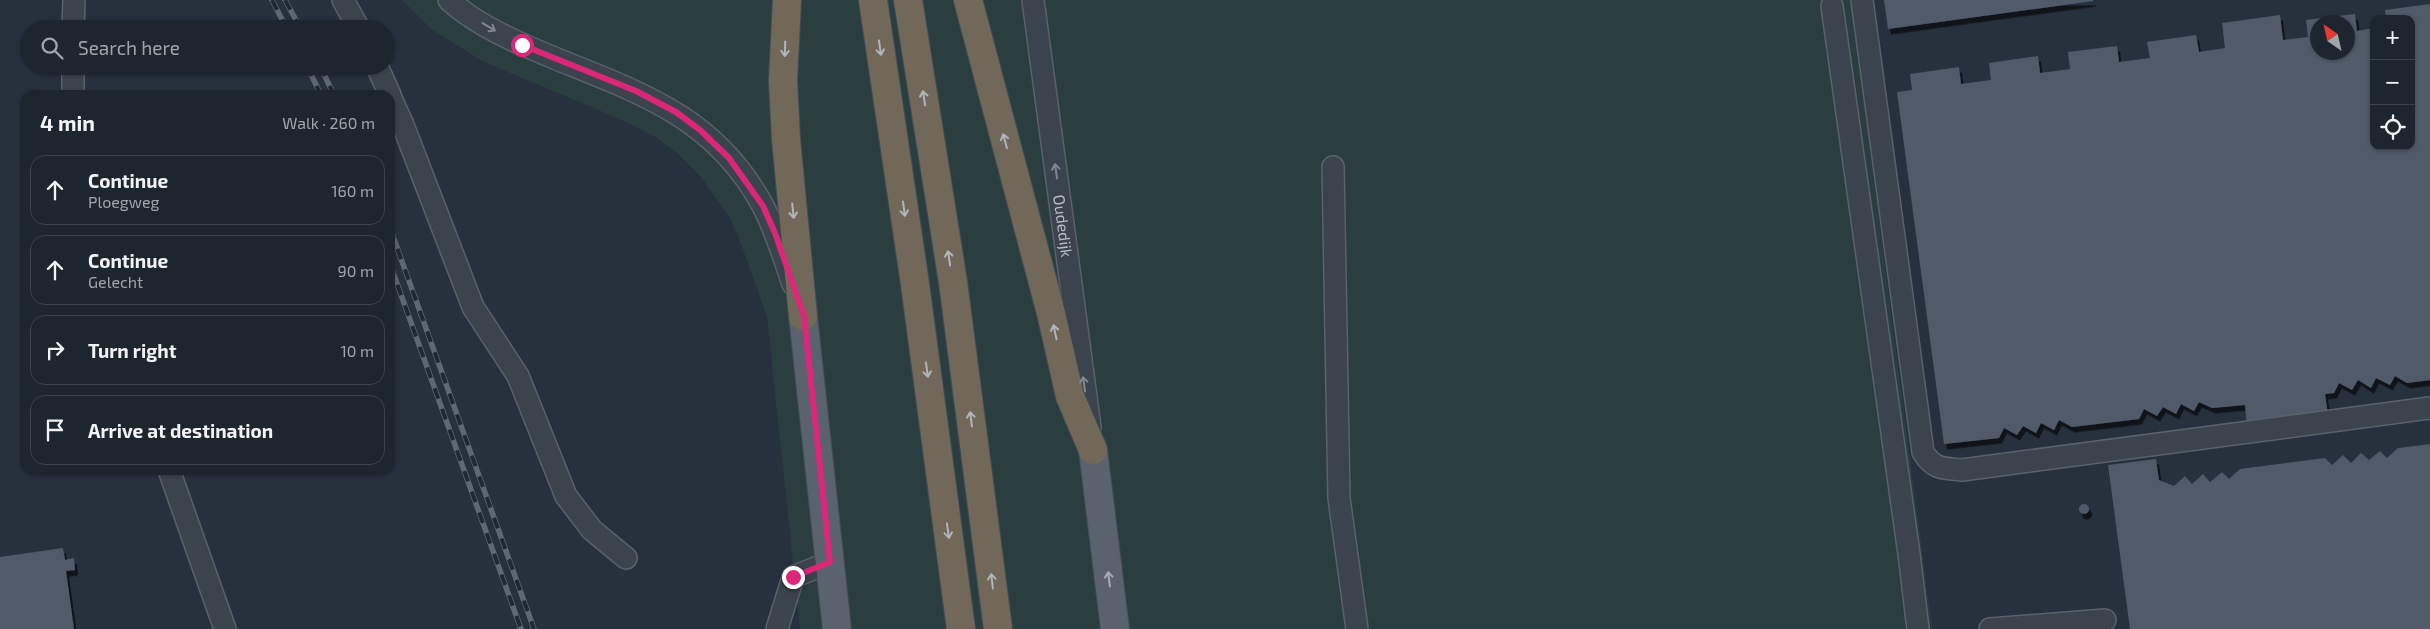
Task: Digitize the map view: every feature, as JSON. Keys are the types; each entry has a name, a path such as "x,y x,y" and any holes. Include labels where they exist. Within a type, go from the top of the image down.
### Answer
{"highway":[{"path":"787,0 783,81 786,139 804,316"},
{"path":"873,0 915,284 961,629"},
{"path":"908,0 953,282 998,629"},
{"path":"968,0 1051,312 1070,396 1093,450"}],"main road":[{"path":"804,316 837,629"},
{"path":"1093,450 1115,629"}],"street":[{"path":"73,20 74,0"},
{"path":"343,0 354,20"},
{"path":"449,0 499,34 636,91 676,112 700,130 729,158 763,206 775,233 804,316"},
{"name":"Oudedijk","path":"1033,0 1093,450"},
{"path":"1862,0 1923,452 1930,464 1942,468 1962,470 2430,408"},
{"path":"1832,6 1910,554 1918,629"},
{"path":"73,75 73,90"},
{"path":"380,75 388,90"},
{"path":"395,106 473,307 518,376 566,496 592,530 626,558"},
{"path":"1333,168 1339,498 1357,629"},
{"path":"171,475 225,629"},
{"path":"777,629 793,577 830,562"},
{"path":"1990,629 2106,620"}],"green space":[{"path":"402,0 1851,0 1932,629 800,629 767,317 730,218 701,177 677,153 657,138 622,120 482,61 430,28"}],"building":[{"path":"1884,0 2093,0 2093,1 1888,29"},
{"path":"2430,4 2430,380 2407,383 2395,376 2390,385 2376,378 2371,388 2358,380 2352,390 2339,383 2334,393 2325,394 2328,415 2247,426 2245,405 2212,408 2199,402 2194,411 2181,404 2176,414 2163,407 2157,416 2144,409 2139,419 2072,427 2059,420 2054,430 2041,423 2036,433 2023,426 2017,435 2004,428 1999,438 1944,444 1897,92 1912,90 1910,74 1959,67 1961,84 1991,80 1989,63 2038,56 2040,73 2070,69 2068,52 2117,46 2119,62 2150,58 2147,42 2196,35 2199,52 2225,48 2222,23 2280,15 2283,40 2308,37 2306,20 2310,20 2310,60 2355,60 2355,15 2347,15 2355,14 2357,31 2370,29 2370,150 2415,150 2415,15 2386,15 2385,10"},
{"path":"2430,444 2430,629 2130,629 2108,465 2156,459 2159,480 2174,486 2185,476 2192,484 2203,474 2210,482 2222,472 2229,479 2240,469 2325,458 2332,465 2343,455 2351,463 2361,453 2369,460 2380,451 2387,458 2398,448"},
{"path":"2082,504 2086,504 2089,509 2088,513 2082,514 2079,511 2079,507"},
{"path":"63,548 65,560 74,558 75,570 66,571 74,629 0,629 0,557"}],"railway":[{"path":"272,0 282,20"},
{"path":"285,0 296,20"},
{"path":"311,75 319,90"},
{"path":"324,75 332,90"},
{"path":"395,242 534,629"},
{"path":"395,278 521,629"}],"route":[{"path":"522,45 636,91 676,112 700,130 729,158 763,206 775,233 804,316 830,562 793,577"}]}
